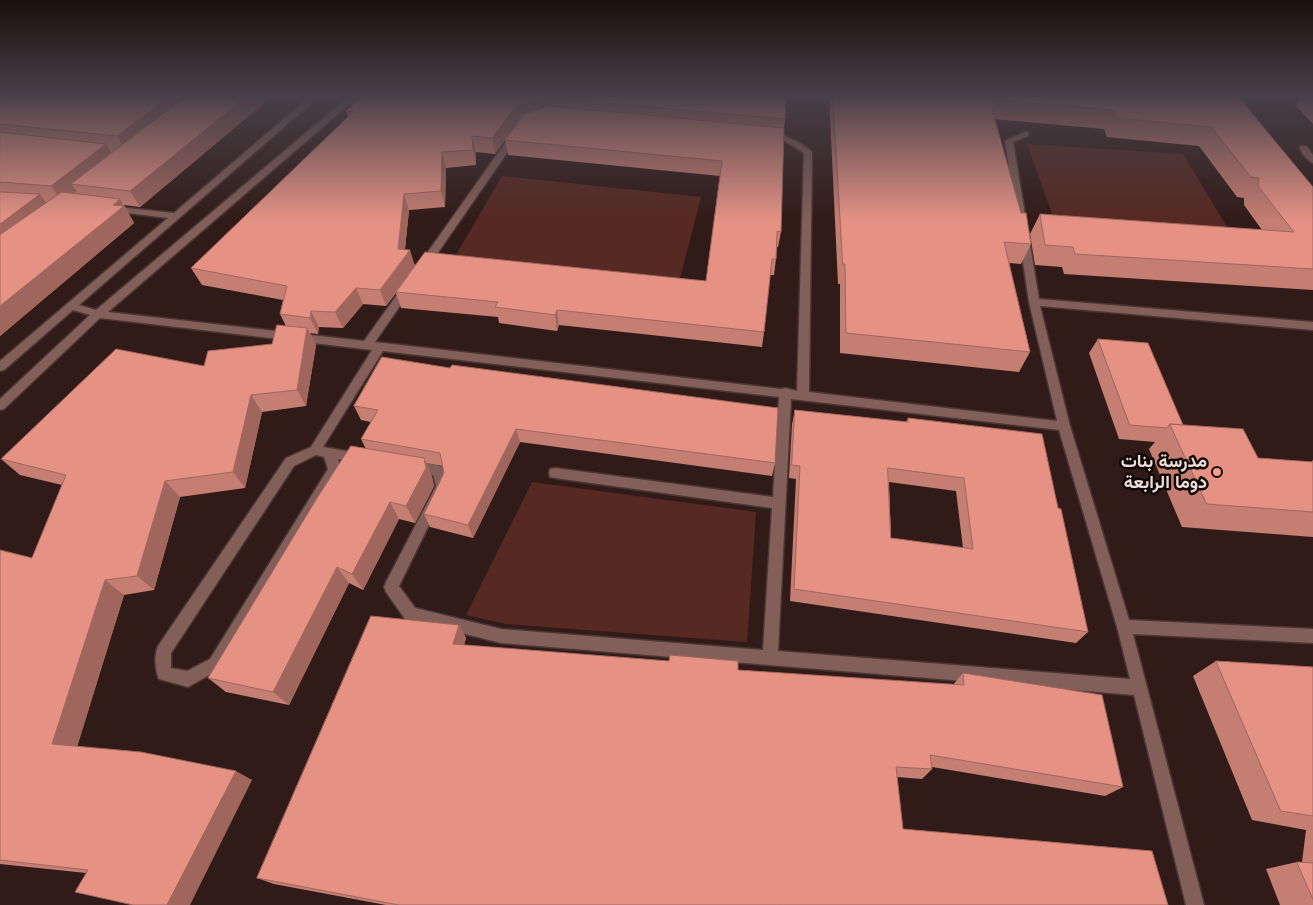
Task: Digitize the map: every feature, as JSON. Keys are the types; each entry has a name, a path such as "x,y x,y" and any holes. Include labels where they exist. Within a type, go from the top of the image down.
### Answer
{"street":[{"path":"0,367 270,136"},
{"path":"0,406 98,314 306,136"},
{"path":"367,345 514,136"},
{"path":"759,136 787,139 808,152 803,394"},
{"path":"1020,136 1009,141 1034,302 1064,426 1124,627 1195,905"},
{"path":"1303,148 1313,160"},
{"path":"102,206 178,216"},
{"path":"1034,302 1313,326"},
{"path":"69,306 98,314 803,394 1064,426"},
{"path":"322,451 380,346"},
{"path":"770,659 785,392"},
{"path":"322,451 335,469 215,664 188,679 164,674 163,651 290,462 322,451 374,460"},
{"path":"402,465 438,471 442,486 391,587 410,614 501,636 1139,688"},
{"path":"555,473 779,503"},
{"path":"1124,627 1313,636"}],"shaded area":[{"path":"1027,144 1183,154 1230,232 1054,219"},
{"path":"502,176 701,197 678,286 453,260"},
{"path":"532,482 756,512 747,642 506,624 466,615"}],"building":[{"path":"0,136 37,136 106,144 51,186 0,182"},
{"path":"134,136 198,136 130,191 71,184"},
{"path":"328,136 472,136 473,150 442,152 441,191 404,194 398,249 410,250 380,290 356,288 335,312 311,311 310,318 280,314 287,286 191,268"},
{"path":"474,136 493,136 492,138"},
{"path":"508,136 784,136 781,232 777,231 776,259 772,259 764,332 557,310 555,315 495,307 498,302 396,292 425,252 706,281 722,161 505,140"},
{"path":"835,136 1000,136 1021,213 1026,213 1031,244 1004,242 1030,352 846,333 845,264 843,264"},
{"path":"1218,136 1271,136 1313,187 1313,269 1075,254 1073,247 1045,245 1040,214 1294,232 1258,186 1259,178 1251,177"},
{"path":"0,192 40,194 0,224"},
{"path":"62,192 120,199 113,205 124,206 0,306 0,235"},
{"path":"277,325 307,328 297,390 251,395 233,472 165,481 137,576 105,580 52,744 141,752 236,771 167,905 133,905 75,892 88,870 0,860 0,550 32,558 66,475 1,459 116,349 204,366 208,351 272,344"},
{"path":"1098,339 1148,343 1183,425 1170,424 1167,428 1130,425"},
{"path":"382,357 450,368 452,365 778,408 775,463 516,429 468,525 424,514 444,473 440,453 361,439 378,410 354,406"},
{"path":"795,410 908,422 908,418 1042,434 1058,508 1061,509 1088,632 794,589 800,466 792,465","holes":["888,468 964,478 973,549 891,538"]},
{"path":"1170,424 1243,429 1258,458 1313,462 1313,512 1207,504"},
{"path":"351,446 424,458 426,468 406,506 390,502 352,574 337,567 273,692 208,678 317,498"},
{"path":"371,616 459,625 453,644 669,661 670,655 738,661 738,670 964,685 963,673 1102,695 1123,787 930,755 932,769 896,767 903,829 1152,851 1168,905 399,905 257,878"},
{"path":"1216,661 1313,667 1313,816 1281,811"},
{"path":"1297,862 1313,863 1313,899"}],"place":[{"name":"مدرسة بنات دوما الرابعة","path":"1217,472"}]}
